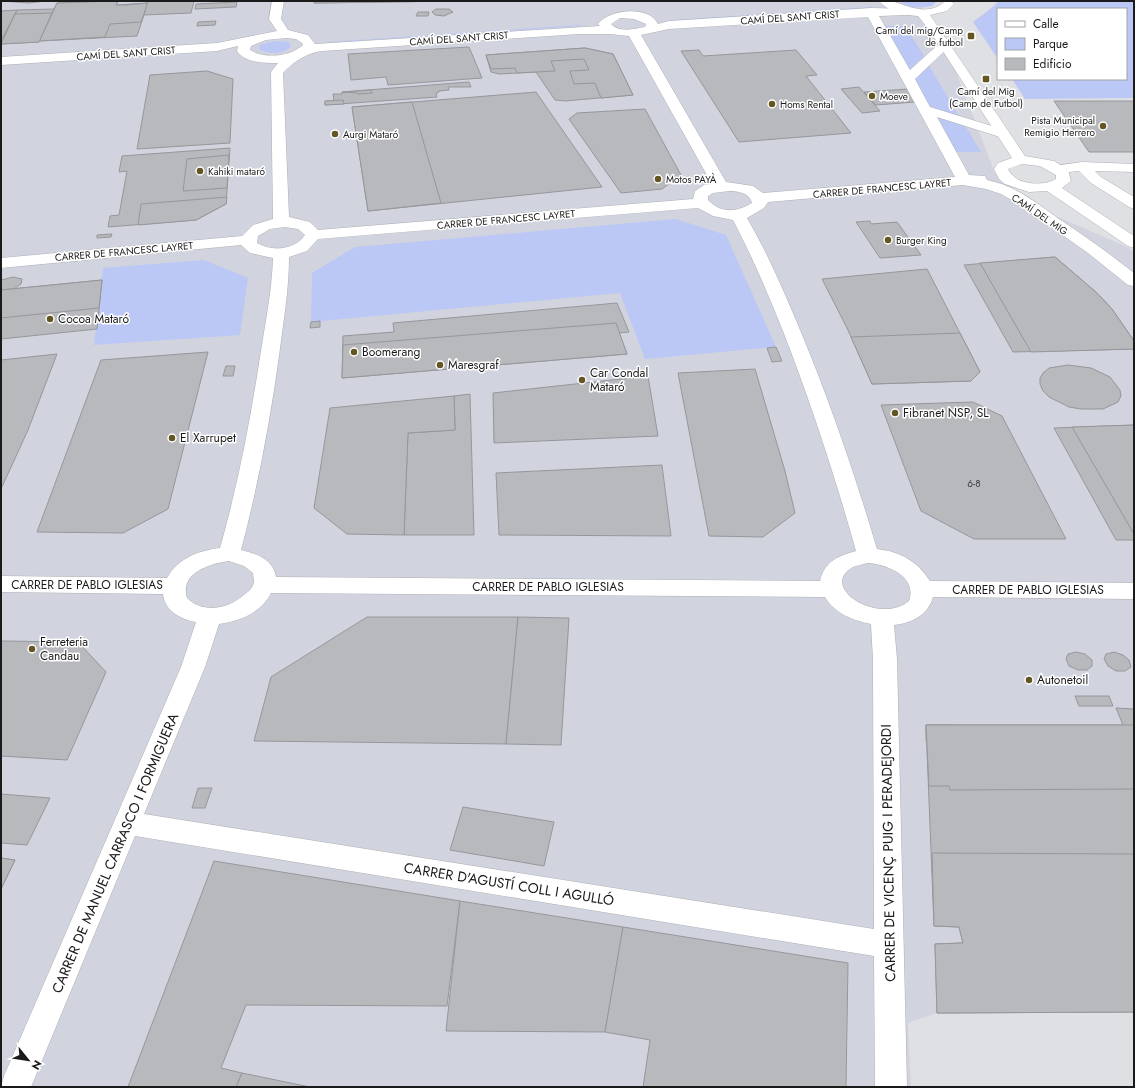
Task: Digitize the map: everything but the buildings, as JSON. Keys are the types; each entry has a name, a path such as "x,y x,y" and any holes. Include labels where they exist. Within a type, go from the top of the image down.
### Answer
{"street":[{"path":"278,1 275,19 284,32 295,35 304,48 285,63 277,72 281,222"},
{"path":"615,1 623,15"},
{"path":"885,1 890,6 906,11 922,12 941,10 952,2"},
{"path":"874,6 908,79 927,110 965,181"},
{"name":"CAMÍ DEL SANT CRIST","path":"649,23 874,6 906,11"},
{"path":"922,12 1021,160"},
{"path":"608,26 612,17 623,15 636,16 649,23 644,30 633,32 722,186"},
{"name":"CAMÍ DEL SANT CRIST","path":"2,67 230,53 247,54 269,59 285,58 304,48 579,30 608,26 633,32"},
{"name":"CAMÍ DEL SANT CRIST","path":"2,67 217,47 268,35 295,35"},
{"path":"247,54 243,48 250,40"},
{"path":"908,79 945,45"},
{"path":"927,110 1003,134"},
{"path":"1021,160 1045,163 1059,169 1065,177 1064,181 1050,187 1018,184 1005,177 1001,169 1003,166 1021,160"},
{"path":"1059,169 1082,166 1134,168"},
{"path":"1082,166 1096,180 1134,204"},
{"name":"CARRER DE FRANCESC LAYRET","path":"759,198 1005,177"},
{"name":"CAMÍ DEL MIG","path":"965,181 1006,191 1025,202 1094,250 1134,281"},
{"path":"722,186 745,188 759,198 760,202 756,209 737,214 714,212 700,203 699,198 701,194 713,188 722,186"},
{"path":"1050,187 1134,243"},
{"name":"CARRER DE FRANCESC LAYRET","path":"313,235 700,203"},
{"path":"737,214 776,291 817,394 857,514 868,555"},
{"path":"281,222 308,227 313,235 310,241 304,246 280,253 261,252 249,245 248,240 254,230 266,225 281,222"},
{"name":"CARRER DE FRANCESC LAYRET","path":"1,263 248,240"},
{"path":"229,554 241,513 262,408 280,278 280,253"},
{"path":"229,554 242,555 254,560 261,566 266,575 265,585 260,595 251,604 224,616 209,617 196,615 181,607 173,595 174,586 181,573 194,563 211,556 229,554"},
{"path":"868,555 883,557 904,565 918,579 922,589 922,597 919,604 913,611 899,616 882,618 868,617 844,606 831,589 831,576 838,565 851,558 868,555"},
{"name":"CARRER DE PABLO IGLESIAS","path":"1,584 174,586"},
{"name":"CARRER DE PABLO IGLESIAS","path":"265,585 831,589"},
{"name":"CARRER DE PABLO IGLESIAS","path":"922,589 1134,591"},
{"name":"CARRER DE MANUEL CARRASCO I FORMIGUERA","path":"15,1087 193,668 209,617"},
{"name":"CARRER DE VICENÇ PUIG I PERADEJORDI","path":"882,618 885,659 891,1087"},
{"name":"CARRER D'AGUSTÍ COLL I AGULLÓ","path":"128,823 889,946"}],"shaded area":[{"path":"1,1 918,1 948,51 995,173 1033,206 1127,247 1134,252 1134,1012 937,1013 908,1023 911,1087 1,1087"}],"green space":[{"path":"900,1 936,2 932,6 911,7"},
{"path":"998,1 1134,1 1134,98 1025,99 1013,80 1127,80 1127,8 997,8 997,58 973,22 994,6"},
{"path":"870,7 872,9 669,21 671,20"},
{"path":"583,26 325,43 328,42"},
{"path":"884,26 905,26 924,56 909,70"},
{"path":"274,41 289,42 291,47 276,53 259,49 260,45"},
{"path":"928,64 960,118 932,109 913,79"},
{"path":"934,115 964,124 981,152 955,152"},
{"path":"676,219 726,235 776,347 645,359 620,293 311,322 312,273 355,247"},
{"path":"204,260 248,278 240,335 94,345 103,268"}],"place":[{"name":"Camí del mig/Camp de futbol","path":"971,36"},
{"name":"Camí del Mig (Camp de Futbol)","path":"986,79"},
{"name":"Moeve","path":"872,96"},
{"name":"Homs Rental","path":"772,104"},
{"name":"Pista Municipal Remigio Herrero","path":"1103,126"},
{"name":"Aurgi Mataró","path":"335,134"},
{"name":"Kahiki mataró","path":"200,171"},
{"name":"Motos PAYÀ","path":"658,179"},
{"name":"Burger King","path":"888,240"},
{"name":"Cocoa Mataró","path":"50,319"},
{"name":"Boomerang","path":"354,352"},
{"name":"Maresgraf","path":"440,365"},
{"name":"Car Condal Mataró","path":"582,380"},
{"name":"Fibranet NSP, SL","path":"895,413"},
{"name":"El Xarrupet","path":"172,438"},
{"name":"Ferreteria Candau","path":"32,649"},
{"name":"Autonetoil","path":"1029,680"}]}
